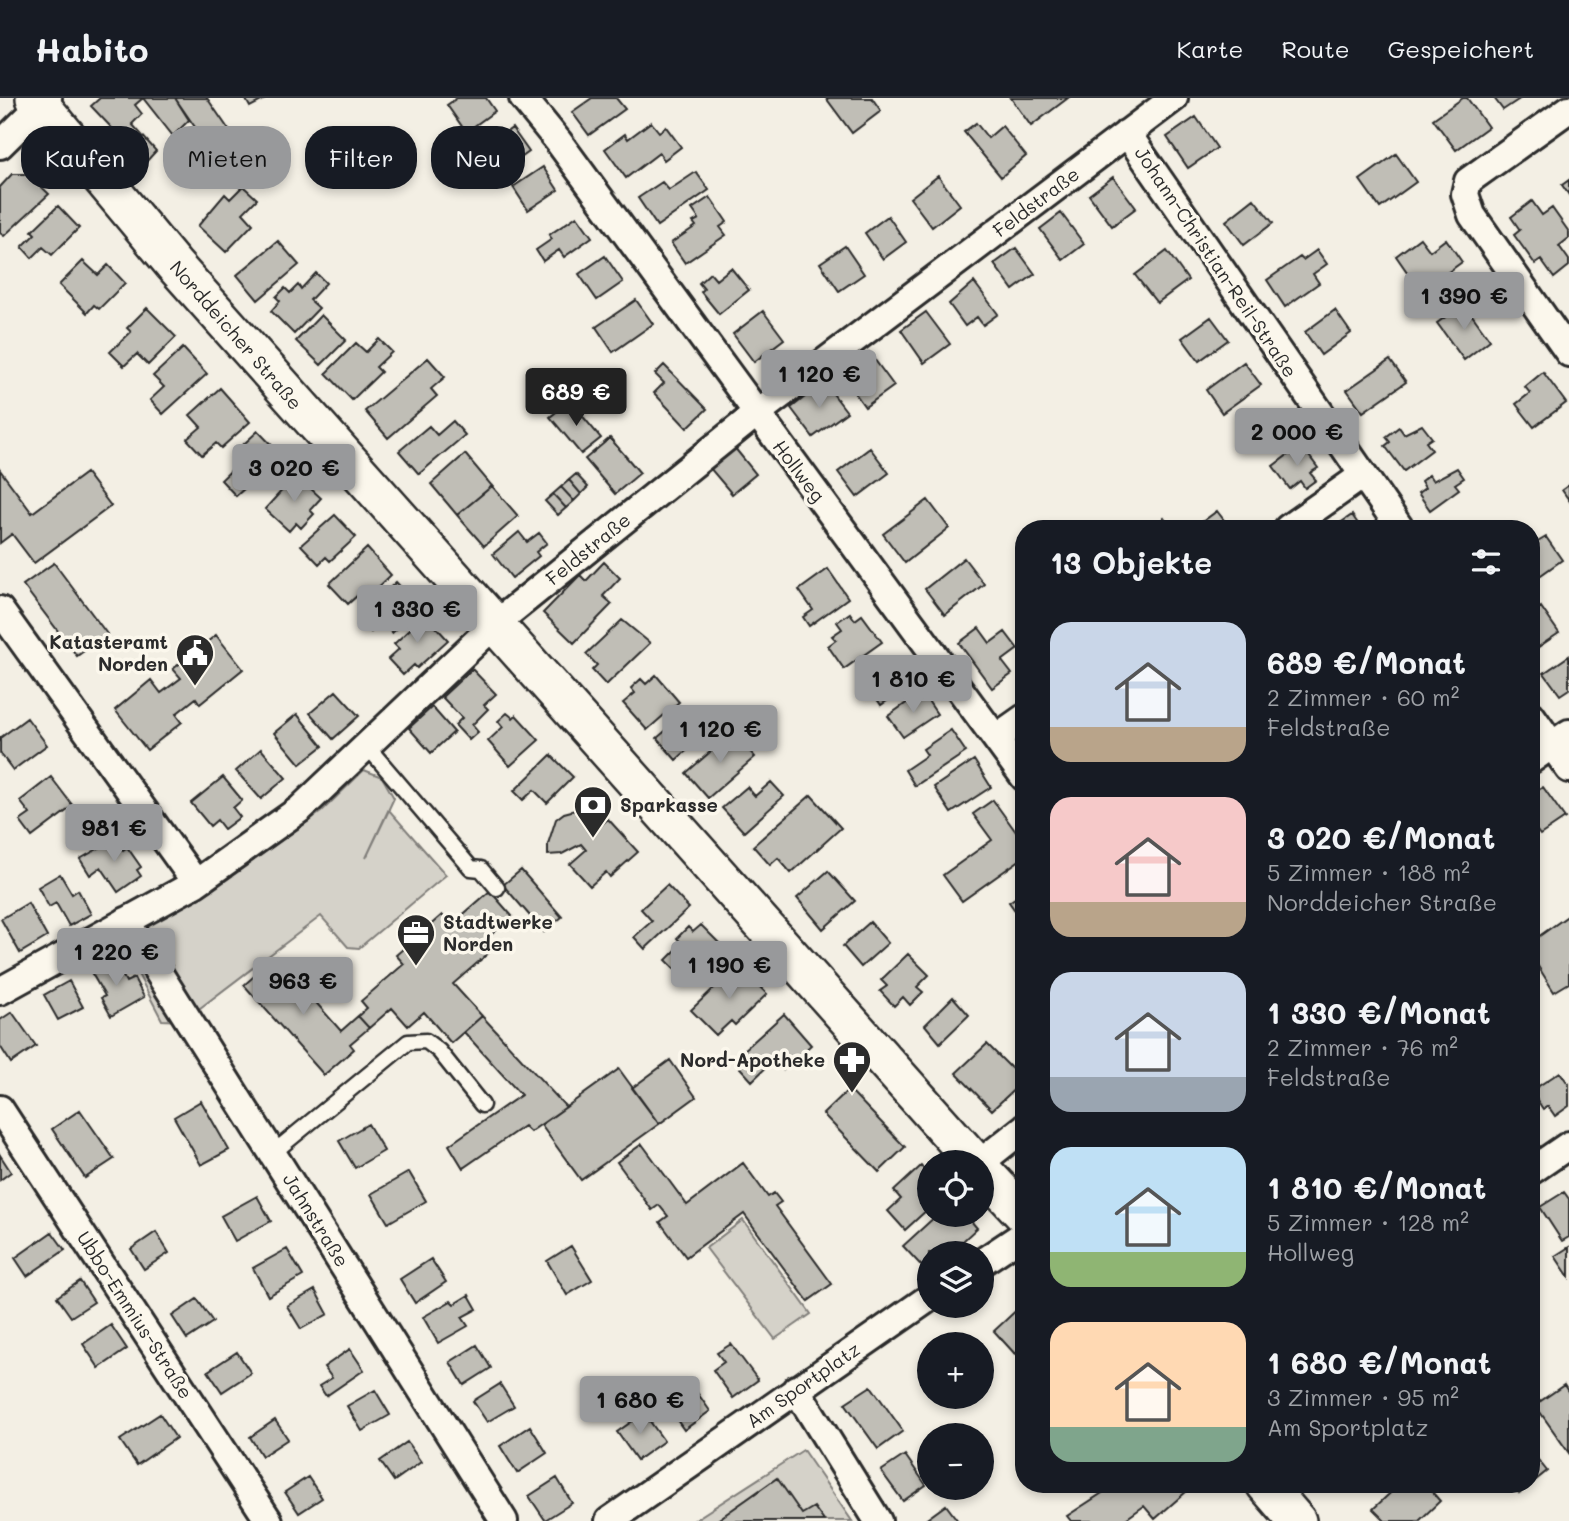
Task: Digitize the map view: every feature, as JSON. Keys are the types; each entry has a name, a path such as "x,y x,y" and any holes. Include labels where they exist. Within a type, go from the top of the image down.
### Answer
{"main road":[{"name":"Norddeicher Straße","path":"40,100 174,265 964,1150"},
{"path":"994,1183 1015,1205"},
{"path":"1273,1493 1297,1521"}],"street":[{"name":"Hollweg","path":"523,98 558,141 1015,764"},
{"name":"Feldstraße","path":"0,991 196,883 300,809 494,625 757,414 1174,98"},
{"path":"0,145 40,100"},
{"path":"1569,109 1468,181 1465,194 1472,215 1569,353"},
{"name":"Johann-Christian-Reil-Straße","path":"1127,133 1394,520"},
{"path":"1300,520 1363,475"},
{"path":"0,610 196,883"},
{"path":"997,737 1015,724"},
{"path":"1540,729 1569,769"},
{"name":"Jahnstraße","path":"126,921 504,1521"},
{"name":"Ubbo-Emmius-Straße","path":"0,1109 269,1521"},
{"path":"994,1152 1015,1135"},
{"path":"1540,1165 1569,1145"},
{"path":"994,1254 1015,1240"},
{"name":"Am Sportplatz","path":"609,1521 917,1306"},
{"path":"796,1389 878,1521"}],"lane":[{"path":"366,745 471,868 481,869 497,888"},
{"path":"274,1152 408,1042 426,1041 439,1051 482,1105"}],"shaded area":[{"path":"364,770 382,777 394,798 366,858 389,810 446,875 359,948 348,947 321,916 183,1021 162,1020 127,953 140,927 211,891 321,812"},
{"path":"743,1220 811,1314 775,1339 706,1248"},
{"path":"803,1450 852,1521 693,1521"}],"building":[{"path":"100,98 143,98 135,105 142,114 132,124 134,126 110,126 91,106"},
{"path":"143,98 175,98 189,120 183,126 165,126"},
{"path":"175,98 207,98 226,126 194,126"},
{"path":"245,98 267,98 250,107"},
{"path":"457,98 486,98 495,111 474,126 462,126 447,105"},
{"path":"592,98 616,98 625,109 589,135 572,112"},
{"path":"826,98 872,98 881,111 852,133"},
{"path":"1011,98 1068,98 1031,126"},
{"path":"1463,98 1467,98 1488,127 1456,150 1433,119"},
{"path":"1494,98 1521,98 1503,110"},
{"path":"1196,117 1217,148 1188,168 1167,137"},
{"path":"651,122 659,132 666,127 681,147 664,160 659,153 626,178 605,149 625,134 628,139"},
{"path":"976,123 988,138 1002,126 1026,156 1001,177 964,132"},
{"path":"149,143 156,151 149,159"},
{"path":"1396,154 1416,182 1380,208 1360,180"},
{"path":"543,167 558,190 528,210 514,189 525,189 525,179"},
{"path":"696,172 709,190 657,226 638,198 662,182 669,190"},
{"path":"12,174 21,174 21,189 44,189 49,194 4,236 0,233 0,187"},
{"path":"938,176 960,205 932,227 910,198"},
{"path":"1113,177 1136,208 1112,226 1089,195"},
{"path":"1569,180 1569,195 1562,185"},
{"path":"240,189 246,189 257,199 243,213 253,224 226,252 198,226 225,194 230,199"},
{"path":"710,197 727,222 720,227 726,235 685,263 671,243 696,226 693,222 699,219 692,209"},
{"path":"1254,199 1273,223 1244,245 1226,221"},
{"path":"1532,201 1542,215 1552,208 1569,232 1569,238 1559,246 1569,260 1569,266 1554,278 1541,260 1535,264 1514,235 1520,230 1511,217"},
{"path":"58,206 79,228 52,255 43,247 32,258 22,247 35,234 32,231"},
{"path":"1061,213 1084,244 1063,260 1040,229"},
{"path":"577,216 592,237 564,257 559,250 543,261 536,250 552,239 549,235"},
{"path":"888,216 906,242 883,259 865,233"},
{"path":"1420,238 1430,251 1446,239 1462,262 1421,292 1396,256"},
{"path":"278,241 299,265 258,300 237,275"},
{"path":"845,246 864,274 839,291 820,263"},
{"path":"1016,248 1035,274 1013,290 994,264"},
{"path":"1317,250 1327,264 1313,274 1319,283 1285,307 1267,280 1300,257 1303,260"},
{"path":"1167,251 1188,280 1157,303 1135,275"},
{"path":"605,256 623,282 597,300 579,274"},
{"path":"83,261 98,275 108,265 125,283 99,309 94,305 87,313 59,285"},
{"path":"731,268 749,290 719,314 701,292 704,289 699,283 710,273 716,280"},
{"path":"316,273 326,283 310,300 319,308 294,334 271,311 280,301 276,297 285,288 290,293 298,285 301,289"},
{"path":"974,282 998,314 983,325 977,317 965,326 949,304"},
{"path":"636,300 653,324 613,352 596,327"},
{"path":"1464,304 1490,340 1464,360 1437,323"},
{"path":"147,308 176,337 148,365 137,354 124,366 110,352 131,332 127,328"},
{"path":"1335,310 1351,333 1321,355 1305,332"},
{"path":"763,311 784,339 754,362 733,334"},
{"path":"926,312 950,344 924,363 901,330"},
{"path":"321,315 346,340 321,365 296,341"},
{"path":"1211,317 1228,340 1199,361 1182,338"},
{"path":"379,339 392,352 376,367 381,372 352,400 326,373 356,343 366,352"},
{"path":"183,348 207,374 163,414 150,400 164,387 153,376"},
{"path":"869,352 894,386 865,407 840,372"},
{"path":"428,358 445,377 431,389 437,396 388,438 365,411"},
{"path":"1390,360 1406,382 1363,412 1347,390"},
{"path":"1244,362 1261,385 1222,413 1206,390"},
{"path":"664,365 707,409 687,428 654,393 664,383 655,374"},
{"path":"1543,372 1566,403 1534,427 1516,404 1530,393 1525,387"},
{"path":"824,382 847,412 813,437 791,408"},
{"path":"220,388 250,422 221,448 216,443 202,455 187,439 201,427 190,415"},
{"path":"570,401 601,438 581,454 550,417"},
{"path":"453,421 465,435 419,474 399,451 429,426 437,435"},
{"path":"1422,425 1432,438 1426,442 1432,450 1404,471 1385,446 1390,442 1386,437 1399,427 1404,434"},
{"path":"258,431 287,461 261,485 255,479 236,496 221,480 241,461 234,453"},
{"path":"610,438 640,473 615,494 585,459"},
{"path":"1301,445 1318,468 1310,473 1316,480 1305,488 1300,481 1290,489 1273,466"},
{"path":"734,447 756,474 732,494 709,467"},
{"path":"870,448 889,473 857,497 838,472"},
{"path":"465,454 492,486 457,515 431,484"},
{"path":"1457,468 1464,478 1455,484 1459,489 1430,510 1418,493 1425,488 1421,481 1429,475 1433,481"},
{"path":"0,470 32,513 86,473 111,506 34,563 12,534 0,543"},
{"path":"576,474 588,487 581,494 569,480"},
{"path":"296,475 321,498 310,510 314,514 301,528 296,523 289,531 265,509"},
{"path":"569,480 581,494 574,501 561,487"},
{"path":"1569,485 1569,500 1562,490"},
{"path":"492,486 518,516 484,546 457,515"},
{"path":"561,487 574,501 566,508 553,494"},
{"path":"553,494 566,508 558,515 545,501"},
{"path":"928,500 949,528 905,563 883,534"},
{"path":"1217,511 1224,520 1205,520"},
{"path":"335,515 356,537 330,561 326,557 319,564 301,545"},
{"path":"519,532 527,542 539,533 547,543 536,552 539,556 512,578 493,554"},
{"path":"1546,537 1562,560 1540,576 1540,541"},
{"path":"367,548 391,575 364,601 358,595 348,604 329,584"},
{"path":"964,558 984,584 945,615 925,589"},
{"path":"604,562 620,578 603,596 612,604 574,643 543,613 580,575 586,581"},
{"path":"54,563 107,634 77,656 23,585"},
{"path":"828,569 848,598 809,626 803,617 813,610 799,590"},
{"path":"396,582 420,608 392,633 382,622 371,632 361,620 371,611 369,608"},
{"path":"1540,608 1559,633 1540,646"},
{"path":"850,613 855,620 862,615 882,642 844,669 828,646 836,640 832,636 842,629 837,622"},
{"path":"425,615 448,640 417,668 414,665 403,675 388,659 399,649 394,644"},
{"path":"622,620 650,643 606,685 592,670 597,665 586,654"},
{"path":"979,628 990,643 1005,632 1015,645 1015,651 1002,661 1012,674 992,688 959,643"},
{"name":"Katasteramt Norden","path":"216,635 243,669 200,704 196,698 176,714 182,722 147,750 115,710 151,680 161,693 181,678 173,669"},
{"path":"1569,656 1569,689 1560,695 1544,673"},
{"path":"898,665 911,684 881,705 868,686"},
{"path":"472,669 496,694 484,705 488,709 472,725 478,732 469,740 455,725 462,718 442,697"},
{"path":"656,675 679,702 647,730 623,703 635,693 631,688 641,679 646,684"},
{"path":"336,691 359,716 333,739 310,713"},
{"path":"922,692 937,714 903,737 888,716"},
{"path":"432,707 454,732 431,753 409,728"},
{"path":"507,713 513,718 516,715 539,740 510,766 488,741 503,727 498,721"},
{"path":"297,714 323,746 300,764 274,733"},
{"path":"683,716 702,737 676,760 657,738"},
{"path":"27,718 47,745 13,770 0,753 0,738"},
{"path":"951,730 966,752 915,786 905,770 927,755 923,749"},
{"path":"733,732 755,757 708,798 686,773"},
{"path":"261,749 286,778 261,799 236,771"},
{"path":"551,755 573,777 547,803 534,790 523,800 514,791"},
{"path":"974,760 991,787 951,813 934,787"},
{"path":"51,777 73,806 32,837 20,821 30,814 20,801"},
{"path":"223,777 242,800 233,808 240,817 224,829 217,820 210,826 191,803"},
{"path":"771,782 784,796 744,832 722,808 747,787 755,796"},
{"path":"1543,787 1565,818 1540,835 1540,789"},
{"path":"811,795 841,828 791,873 778,858 770,865 753,846"},
{"path":"993,800 1015,831 1015,863 962,901 943,875 992,840 973,814"},
{"path":"590,806 592,822 597,828 608,819 638,852 610,877 606,872 590,886 570,864 586,850 581,844 562,854 548,855 548,844 556,819 564,813"},
{"path":"115,839 123,850 127,847 141,867 137,870 141,876 118,892 101,867 90,875 80,859"},
{"path":"521,870 562,917 544,932 503,885"},
{"path":"828,871 855,901 823,929 797,898"},
{"path":"60,874 72,894 78,890 91,914 69,926 56,903 49,907 38,887"},
{"path":"667,885 689,908 645,949 634,937 652,921 641,909"},
{"path":"490,891 512,916 483,942 491,951 453,984 482,1016 451,1043 424,1012 408,1026 392,1008 369,1028 358,1016 367,1008 361,1001 404,964 396,955 442,915 451,925"},
{"path":"1015,898 1015,910 1009,902"},
{"path":"28,903 47,937 20,953 1,919"},
{"path":"1569,915 1569,983 1554,992 1540,969 1540,936"},
{"path":"870,922 888,943 861,967 843,946"},
{"path":"701,925 722,946 686,980 666,960 682,944 677,938 688,927 693,932"},
{"path":"908,954 929,975 917,987 923,992 910,1005 903,997 894,1006 880,991 887,986 881,980"},
{"path":"276,957 341,1031 358,1016 369,1028 350,1044 354,1049 324,1075 244,985"},
{"path":"114,959 126,982 134,978 144,997 111,1016 101,998 105,996 91,972"},
{"path":"738,965 767,994 735,1025 731,1021 716,1035 691,1010"},
{"path":"69,981 83,1007 58,1020 44,995"},
{"path":"953,997 969,1015 940,1043 925,1025"},
{"path":"12,1012 36,1046 11,1063 0,1046 0,1020"},
{"path":"784,1014 811,1045 783,1070 774,1060 752,1081 733,1060"},
{"path":"482,1016 566,1107 530,1132 524,1126 463,1168 449,1145 521,1095 464,1032"},
{"path":"987,1044 1013,1070 1015,1068 1015,1089 992,1110 956,1073"},
{"path":"670,1060 696,1097 659,1124 632,1088"},
{"path":"619,1069 659,1124 581,1180 541,1125"},
{"path":"1560,1072 1569,1085 1569,1106 1555,1116 1548,1106 1543,1109 1540,1104 1540,1085"},
{"path":"849,1089 905,1147 879,1172 823,1114"},
{"path":"201,1101 229,1150 201,1165 174,1117"},
{"path":"80,1110 114,1159 85,1178 52,1129"},
{"path":"368,1124 384,1151 355,1168 339,1141"},
{"path":"642,1144 687,1205 743,1163 768,1197 774,1193 781,1202 775,1206 832,1284 808,1301 744,1214 686,1257 660,1222 668,1216 659,1205 652,1210 617,1162"},
{"path":"0,1155 11,1172 0,1180"},
{"path":"917,1170 917,1219 905,1230 888,1211 901,1199 894,1191"},
{"path":"409,1172 426,1201 388,1223 371,1194"},
{"path":"1564,1192 1569,1199 1569,1237 1562,1241 1540,1207"},
{"path":"257,1196 271,1221 235,1241 221,1216"},
{"path":"924,1227 977,1228 963,1241 917,1241 917,1261 903,1246"},
{"path":"52,1232 65,1250 27,1276 15,1258"},
{"path":"156,1232 169,1253 144,1269 131,1249"},
{"path":"571,1246 592,1280 567,1295 547,1261"},
{"path":"1569,1247 1569,1277 1555,1256"},
{"path":"287,1249 303,1276 268,1296 253,1268"},
{"path":"431,1259 446,1282 415,1303 400,1279"},
{"path":"80,1281 94,1302 71,1317 57,1297"},
{"path":"315,1290 328,1314 301,1329 287,1306"},
{"path":"469,1295 477,1309 462,1317 468,1326 438,1343 423,1317 451,1301 454,1304"},
{"path":"197,1299 213,1322 187,1339 172,1316"},
{"path":"1015,1311 1015,1354 994,1331"},
{"path":"111,1325 127,1349 99,1368 83,1344"},
{"path":"731,1344 758,1380 733,1398 713,1370 724,1362 717,1353"},
{"path":"477,1345 491,1368 464,1385 450,1362"},
{"path":"350,1349 364,1370 326,1396 319,1386 332,1378 324,1367"},
{"path":"237,1352 251,1373 222,1392 208,1371"},
{"path":"689,1381 710,1411 684,1430 663,1400"},
{"path":"500,1384 514,1406 487,1422 473,1401"},
{"path":"1564,1385 1569,1393 1569,1453 1540,1412 1540,1402"},
{"path":"871,1386 903,1431 878,1449 845,1403"},
{"path":"375,1390 390,1415 362,1431 347,1406"},
{"path":"644,1413 664,1441 637,1460 617,1432"},
{"path":"160,1414 176,1438 137,1465 120,1440"},
{"path":"275,1420 288,1439 262,1456 250,1437"},
{"path":"530,1426 547,1453 517,1473 500,1446"},
{"path":"407,1442 421,1462 394,1481 380,1461"},
{"path":"905,1455 917,1472 917,1491 903,1501 881,1471"},
{"path":"1540,1462 1547,1471 1540,1477"},
{"path":"308,1477 322,1498 299,1513 285,1492"},
{"path":"557,1478 572,1503 545,1520 529,1496"},
{"path":"777,1478 802,1514 814,1507 824,1521 716,1521"},
{"path":"1102,1493 1185,1493 1155,1519 1144,1506 1123,1521 1071,1521 1067,1516"},
{"path":"1390,1493 1433,1493 1440,1501 1419,1521 1385,1521 1373,1509"},
{"path":"946,1505 958,1521 924,1521"}],"place":[{"name":"Katasteramt Norden","path":"195,687"},
{"name":"Sparkasse","path":"593,839"},
{"name":"Stadtwerke Norden","path":"416,967"},
{"name":"Nord-Apotheke","path":"852,1094"}]}
